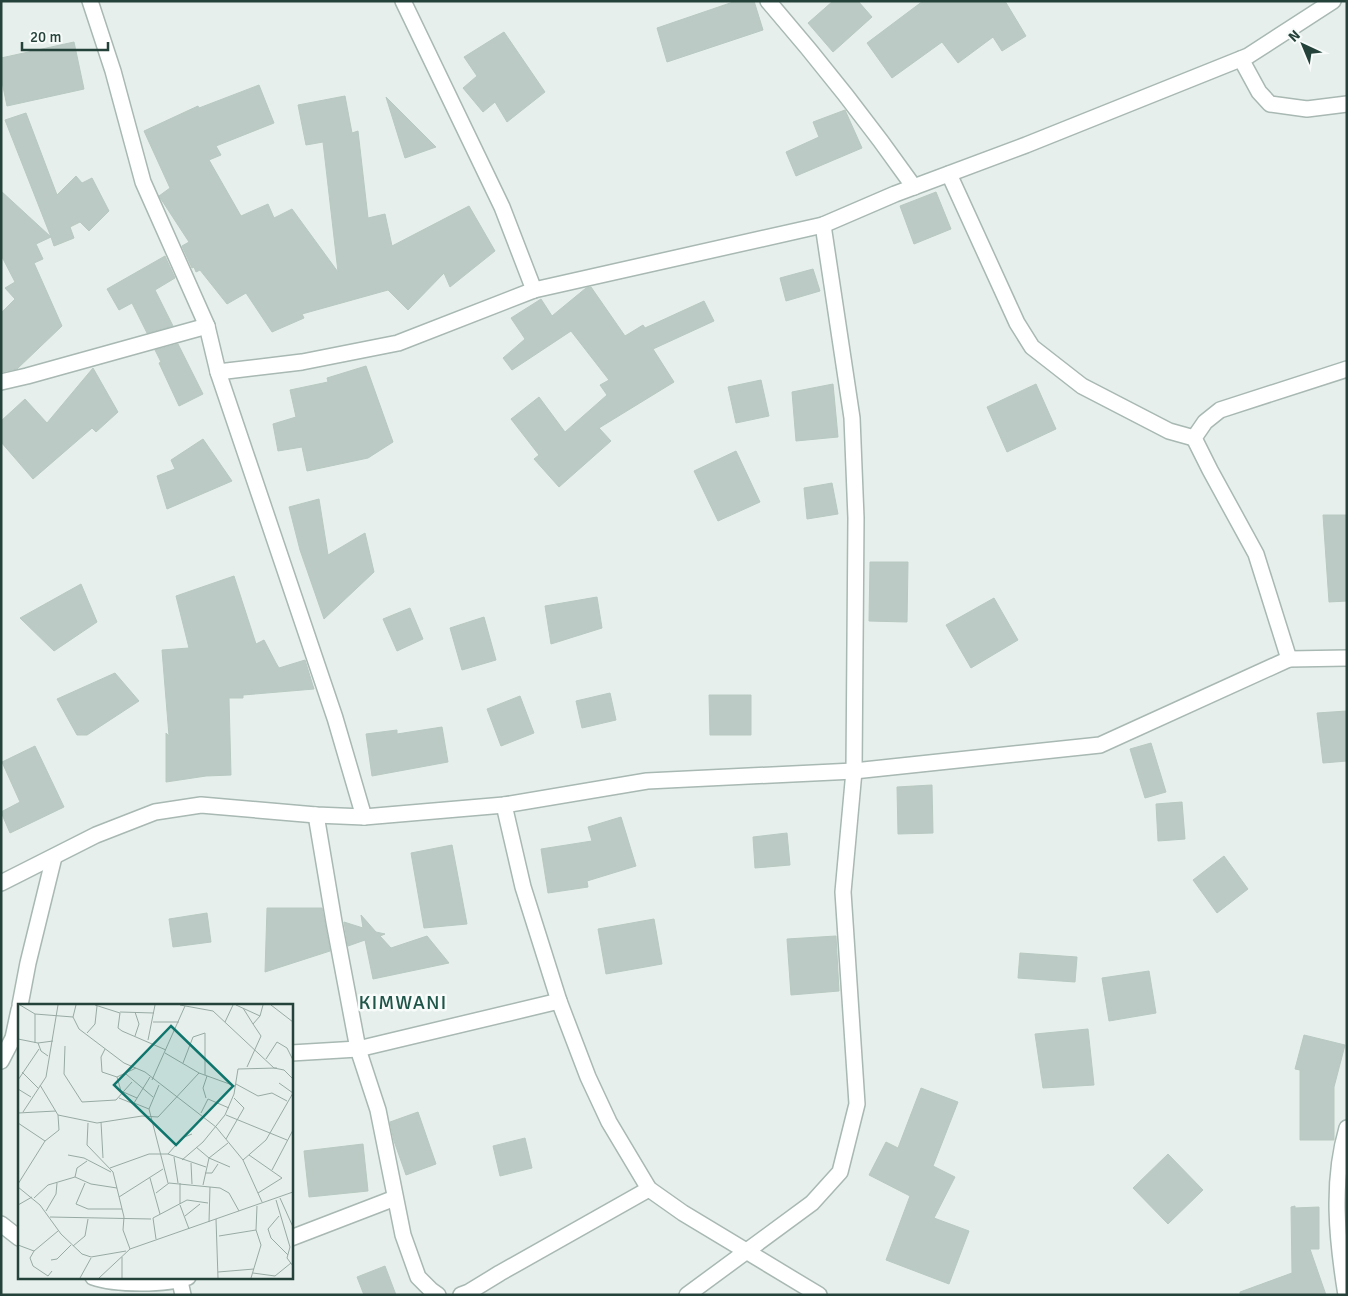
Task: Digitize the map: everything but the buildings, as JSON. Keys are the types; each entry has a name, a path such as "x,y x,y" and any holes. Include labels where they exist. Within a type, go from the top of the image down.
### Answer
{"street":[{"path":"90,1 113,70 143,182 207,326 218,372 335,718 364,817"},
{"path":"403,1 502,206 534,290"},
{"path":"768,1 815,56 884,145 914,188"},
{"path":"218,372 302,362 398,343 534,290 823,225 894,194 1026,145 1248,56 1334,1"},
{"path":"1241,58 1259,92 1270,104 1307,109 1347,104"},
{"path":"949,174 1017,323 1032,347 1082,386 1169,431 1194,438 1256,554 1288,659"},
{"path":"687,1295 812,1203 840,1172 857,1104 843,892 854,771 856,518 852,418 823,225"},
{"path":"1,382 207,326"},
{"path":"1194,438 1204,422 1220,410 1347,368"},
{"path":"1,883 96,835 155,812 201,805 316,815 364,817 504,804 648,781 854,771 1100,745 1288,659 1347,658"},
{"path":"504,804 523,886 559,1001 588,1077 609,1122 649,1189 683,1213 819,1295"},
{"path":"316,815 358,1049 378,1110 403,1235 418,1277 429,1293"},
{"path":"20,1004 28,963 54,857"},
{"path":"292,1053 358,1049 559,1001"},
{"path":"1,1061 16,1038 18,1019"},
{"path":"1346,1295 1343,1255 1336,1210 1342,1147 1347,1128"},
{"path":"461,1295 649,1189"},
{"path":"292,1238 395,1198"},
{"path":"1,1224 18,1237"},
{"path":"95,1278 102,1281 133,1283 182,1282"}],"district":[{"name":"KIMWANI","path":"403,1002"}]}
